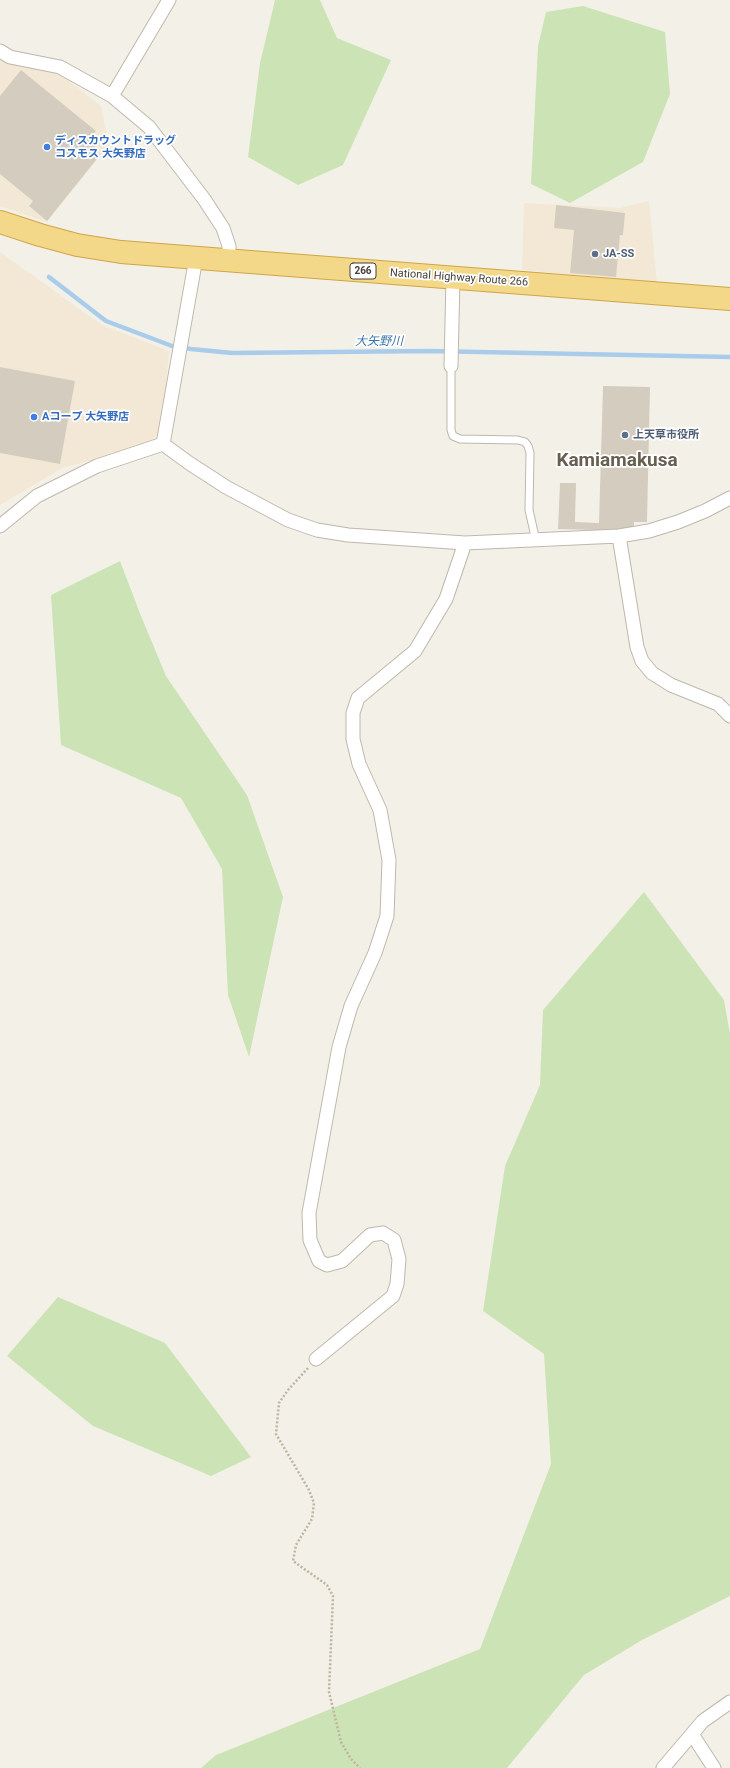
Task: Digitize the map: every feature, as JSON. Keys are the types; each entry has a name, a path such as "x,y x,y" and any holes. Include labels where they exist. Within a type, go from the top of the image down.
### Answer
{"highway":[{"name":"National Highway Route 266","path":"0,222 77,245 121,252 730,299"}],"street":[{"path":"112,96 169,0"},
{"path":"0,51 10,57 60,67 112,96 149,127 204,200 223,228 229,246 229,260"},
{"path":"164,444 196,258"},
{"path":"451,366 453,278"},
{"path":"0,526 37,496 43,493 98,466 164,444"},
{"path":"164,444 189,463 226,487 288,520 317,530 348,535 464,543 536,541 619,536 649,531 678,522 705,511 730,498"},
{"path":"619,536 637,647 642,661 652,674 671,685 718,704 730,716"},
{"path":"316,1359 393,1296 397,1284 399,1259 394,1240 383,1233 370,1236 342,1261 327,1265 319,1260 310,1240 309,1213 339,1047 351,1006 375,952 387,916 389,860 380,810 359,764 353,739 353,713 358,698 415,651 446,599 464,543"},
{"path":"663,1768 703,1722 730,1702"},
{"path":"692,1734 714,1768"}],"lane":[{"path":"451,366 451,430 453,436 460,439 518,440 525,442 528,446 530,454 529,510 536,541"}],"path":[{"path":"316,1359 288,1390 279,1403 276,1434 309,1490 314,1503 312,1519 296,1545 293,1561 328,1585 333,1596 329,1692 340,1742 351,1759 360,1768"}],"shaded area":[{"name":"ディスカウントドラッグ コスモス 大矢野店","path":"0,59 60,74 101,106 109,145 47,222 0,206"},
{"path":"649,201 657,283 522,270 524,203 620,208"},
{"path":"0,252 102,325 169,351 163,419 161,430 154,439 145,446 62,468 0,505"}],"green space":[{"path":"275,0 320,0 337,38 391,60 343,165 298,185 248,157 260,63"},
{"path":"583,6 665,32 670,94 643,162 570,203 531,184 538,46 546,12"},
{"path":"120,561 166,676 247,795 283,897 249,1057 228,995 222,869 181,798 61,745 51,595"},
{"path":"644,892 724,1000 730,1034 730,1596 642,1640 584,1675 507,1768 201,1768 216,1755 480,1649 551,1464 544,1354 483,1311 505,1166 540,1085 543,1010"},
{"path":"58,1297 165,1343 251,1457 211,1476 93,1426 7,1356"}],"building":[{"name":"ディスカウントドラッグ コスモス 大矢野店","path":"21,70 96,131 89,139 96,145 93,149 100,155 47,221 29,206 33,201 0,174 0,96"},
{"name":"JA-SS","path":"556,205 625,213 623,235 620,235 616,277 570,273 574,230 554,228"},
{"name":"Aコープ 大矢野店","path":"0,367 75,381 60,464 0,453"},
{"name":"上天草市役所","path":"603,386 650,387 647,522 634,522 634,531 558,529 560,483 576,483 575,522 599,523"}],"waterway":[{"name":"大矢野川","path":"49,277 106,321 172,346 191,349 232,353 429,351 730,357"}],"place":[{"name":"ディスカウントドラッグ コスモス 大矢野店","path":"47,147"},
{"name":"JA-SS","path":"595,254"},
{"name":"Aコープ 大矢野店","path":"34,417"},
{"name":"上天草市役所","path":"625,435"}],"district":[{"name":"Kamiamakusa","path":"617,461"}]}
